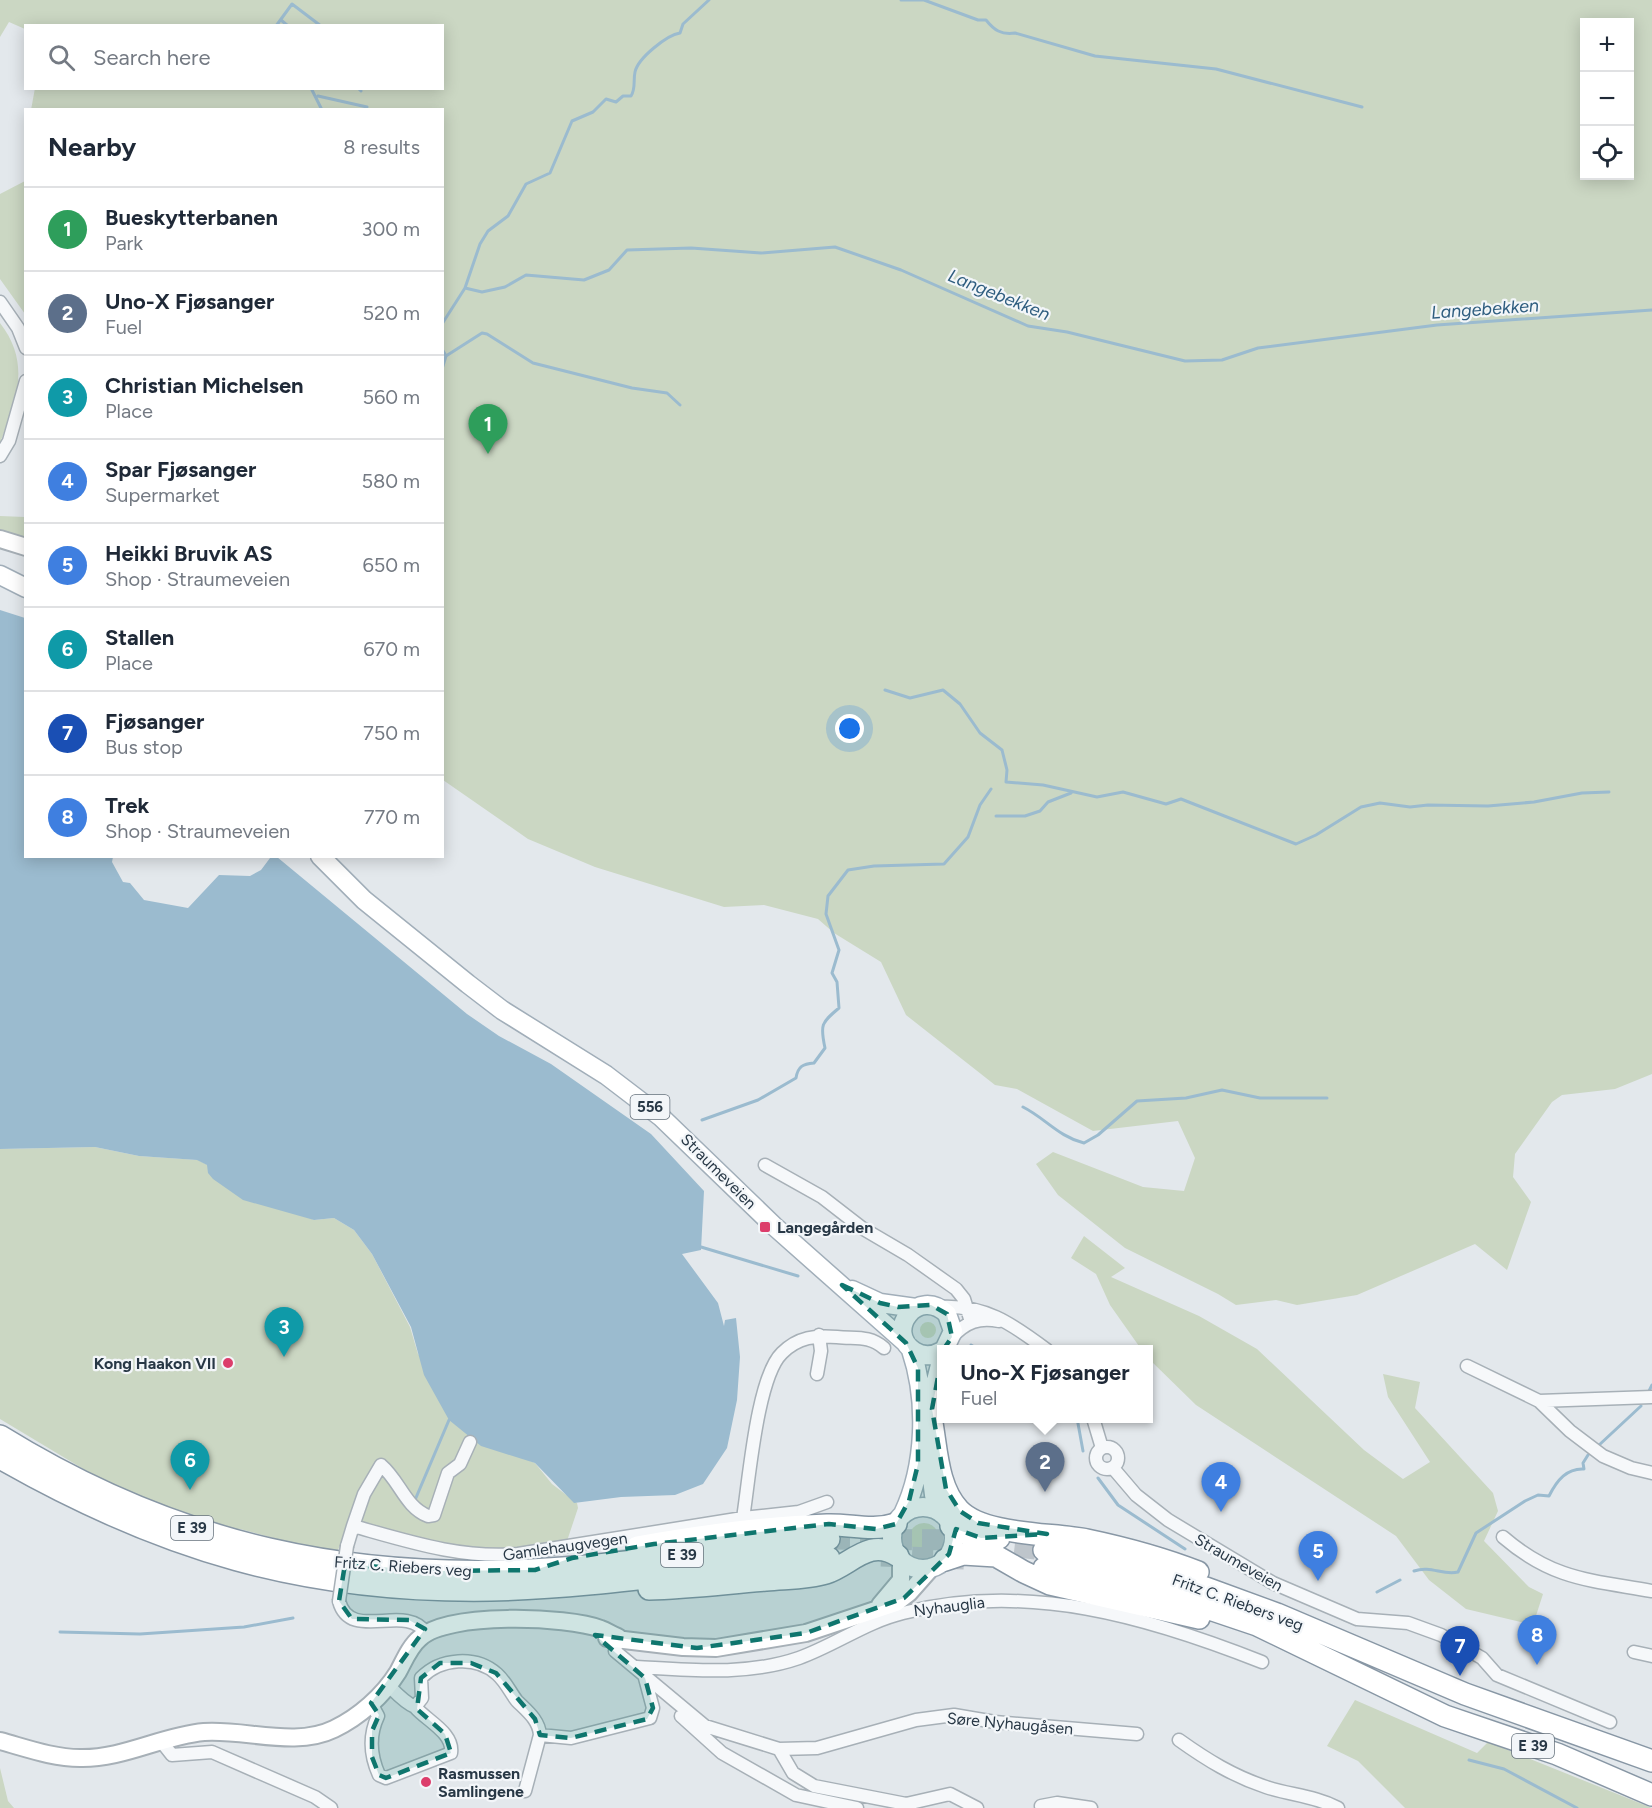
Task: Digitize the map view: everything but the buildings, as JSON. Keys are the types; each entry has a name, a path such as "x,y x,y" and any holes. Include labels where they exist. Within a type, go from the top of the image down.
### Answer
{"highway":[{"name":"E 39","path":"932,1423 940,1472 946,1490 960,1511 987,1526 1045,1550"},
{"name":"Fritz C. Riebers veg","path":"0,1436 70,1476 134,1506 197,1530 254,1547 324,1561 376,1568 457,1572 535,1570 829,1549 599,1583 493,1590 373,1587 315,1578 242,1562 180,1544 94,1508 0,1458"},
{"name":"E 39","path":"535,1570 572,1558 654,1544 829,1524 876,1529 899,1519"},
{"name":"E 39","path":"947,1520 981,1538 1045,1550"},
{"name":"Fritz C. Riebers veg","path":"1045,1550 1115,1546 1170,1561 1254,1596 1277,1614 1425,1677 1652,1761"},
{"name":"E 39","path":"493,1590 574,1592 679,1588 814,1576 837,1568 866,1550 884,1550 899,1558"},
{"name":"Fritz C. Riebers veg","path":"1045,1550 1248,1622 1282,1636 1445,1716 1557,1754 1652,1795"},
{"name":"E 39","path":"939,1564 963,1554 996,1556 1050,1584 1282,1636"}],"main road":[{"path":"0,539 24,546"},
{"path":"0,567 24,576"},
{"path":"0,575 24,587"},
{"name":"Straumeveien","path":"323,858 364,900 401,932 502,1010 530,1025 606,1075 654,1111 707,1158 774,1226 909,1347"},
{"name":"Straumeveien","path":"338,858 407,925 530,1025"},
{"name":"Straumeveien","path":"842,1285 880,1303 916,1308"},
{"name":"556","path":"916,1308 931,1305 938,1307"},
{"path":"938,1307 950,1319 946,1345"},
{"path":"875,1610 902,1580 899,1558 892,1540 914,1486 921,1442 921,1389 903,1327 905,1319 916,1308"},
{"path":"909,1347 927,1356 937,1351"},
{"path":"0,1742 79,1758 107,1757 161,1741 224,1731 308,1737 334,1729 371,1703 388,1685 418,1638 451,1623 558,1621 601,1629 618,1637 683,1647 716,1648 807,1633 875,1610 904,1598 952,1548 947,1520 934,1495 930,1473 929,1451 933,1393 937,1377"},
{"name":"E 39","path":"899,1519 922,1507 947,1520"},
{"name":"E 39","path":"899,1558 918,1569 939,1564"}],"street":[{"path":"0,302 18,328 24,343"},
{"path":"0,456 9,441 24,388"},
{"path":"765,1165 822,1197 862,1228 908,1256 959,1292 967,1307 971,1322"},
{"path":"938,1307 967,1307 990,1312 1039,1345"},
{"path":"947,1345 971,1322 988,1319 1006,1323"},
{"path":"817,1374 821,1351 819,1335"},
{"path":"743,1518 763,1395 772,1367 781,1354 793,1345 819,1335 873,1339 884,1348"},
{"path":"1467,1366 1539,1401 1576,1436 1603,1456 1631,1468 1652,1473"},
{"path":"1539,1401 1652,1397"},
{"name":"Straumeveien","path":"1094,1423 1102,1448 1111,1448 1117,1453 1118,1462 1113,1468 1131,1490 1159,1513 1212,1549 1273,1583 1357,1619 1408,1623 1441,1635 1475,1653 1497,1675 1610,1722"},
{"path":"426,1633 422,1627 409,1620 352,1619 342,1611 339,1601 352,1526 364,1494 381,1465 400,1486 410,1506 428,1516 434,1515 448,1473 460,1464 470,1442"},
{"name":"Gamlehaugvegen","path":"352,1526 461,1553 504,1555 743,1518 799,1512 827,1502"},
{"path":"1503,1537 1533,1561 1555,1572 1652,1591"},
{"name":"Nyhauglia","path":"637,1667 738,1671 771,1666 813,1653 858,1629 906,1612 970,1602 1006,1600 1122,1614 1163,1626 1262,1662"},
{"name":"Søre Nyhaugåsen","path":"618,1637 615,1651 705,1726 779,1749 817,1748 916,1720 954,1715 995,1722 1137,1734"},
{"path":"1634,1652 1652,1656"},
{"path":"416,1707 422,1698 421,1678 431,1667 448,1662 471,1663 491,1670 500,1677 535,1719 540,1735 525,1791"},
{"path":"540,1735 571,1738 650,1718 653,1708 645,1678"},
{"path":"371,1703 378,1716 372,1731 372,1757 379,1775 386,1778 450,1753 451,1746 445,1734 416,1707 407,1704 388,1685"},
{"path":"656,1687 696,1731 722,1753 796,1795 857,1808"},
{"path":"1179,1740 1221,1770 1267,1787 1322,1800 1338,1808"},
{"path":"161,1741 172,1755 212,1752 315,1797 331,1808"},
{"path":"779,1749 794,1773 814,1786 906,1804 950,1794 978,1808"},
{"path":"1041,1806 1057,1803 1092,1808"}],"highlighted area":[{"path":"842,1285 880,1303 898,1307 931,1305 947,1314 952,1337 943,1350 932,1409 946,1489 960,1511 978,1523 1047,1534 981,1538 956,1529 949,1554 904,1598 806,1633 697,1648 595,1635 645,1678 653,1708 647,1719 571,1738 540,1735 535,1719 496,1673 471,1663 440,1663 421,1678 417,1709 445,1734 451,1753 386,1778 379,1775 372,1757 372,1731 379,1715 371,1703 425,1629 409,1620 352,1619 339,1601 345,1564 430,1571 535,1570 572,1558 654,1544 829,1524 876,1529 896,1524 909,1501 918,1464 918,1368 906,1343"}],"green space":[{"path":"0,0 1652,0 1652,1074 1615,1089 1562,1095 1552,1102 1515,1154 1513,1177 1531,1202 1507,1270 1475,1244 1357,1295 1297,1305 1276,1300 1236,1305 1125,1248 1058,1195 1036,1164 1053,1152 1143,1187 1184,1191 1195,1158 1178,1121 1093,1131 1017,1089 995,1085 906,1015 881,962 834,933 818,919 764,905 724,907 595,867 528,839 444,781 444,108 31,108 35,90 444,90 444,24 24,24 24,29 9,22 0,37"},
{"path":"24,182 24,313 0,279 0,194"},
{"path":"0,323 10,338 15,353 18,382 12,412 0,443"},
{"path":"0,516 24,517 24,541 0,533"},
{"path":"95,1147 139,1156 198,1160 314,1220 334,1218 354,1230 372,1254 410,1327 418,1354 518,1456 535,1463 552,1484 577,1503 578,1508 567,1541 530,1552 462,1550 350,1520 336,1555 240,1529 219,1532 145,1506 0,1419 0,1149"},
{"path":"1084,1236 1125,1268 1111,1277 1199,1316 1257,1349 1364,1450 1403,1479 1430,1462 1388,1397 1383,1374 1420,1382 1415,1408 1493,1493 1498,1511 1484,1541 1529,1587 1543,1594 1533,1625 1466,1609 1429,1580 1396,1536 1196,1405 1153,1363 1153,1345 1138,1345 1110,1305 1096,1274 1071,1258"},
{"path":"925,1322 931,1322 936,1330 934,1336 925,1338 920,1333 920,1327"},
{"path":"924,1523 935,1527 939,1538 935,1549 924,1553 913,1549 909,1538 913,1527"},
{"path":"1355,1700 1477,1753 1488,1742 1652,1808 1405,1808 1358,1761 1327,1746"},
{"path":"0,1768 8,1801 14,1808 0,1808"}],"water":[{"path":"0,610 24,618 24,858 113,858 112,862 123,882 130,883 144,900 188,908 219,875 250,876 261,870 270,858 278,858 467,1014 499,1036 551,1064 651,1134 704,1191 701,1250 682,1254 718,1303 724,1326 725,1320 736,1318 740,1357 737,1400 727,1448 703,1484 675,1495 621,1497 574,1503 535,1463 481,1446 449,1420 424,1375 411,1327 372,1254 354,1230 334,1218 314,1220 243,1200 213,1179 208,1173 207,1165 197,1160 139,1156 95,1147 0,1149"}],"waterway":[{"path":"444,321 465,288 480,244 488,231 508,216 526,184 550,173 572,121 593,112 606,99 616,102 623,96 631,96 635,72 641,60 661,43 680,33 683,24 709,0"},
{"path":"901,0 924,0 978,20 986,20 1002,32 1015,33 1095,56 1216,69 1362,107"},
{"path":"277,24 292,4 318,24"},
{"path":"281,20 286,24"},
{"path":"312,90 321,108"},
{"path":"318,96 367,107"},
{"name":"Langebekken","path":"465,288 482,292 505,287 526,275 584,280 609,270 627,250 691,248 761,253 835,247 901,270 1028,326 1067,332 1185,361 1222,360 1258,348 1437,325 1652,310"},
{"path":"446,356 482,333 487,334 533,363 632,388 667,393 680,405"},
{"name":"Langebekken","path":"444,352 446,356 444,362"},
{"path":"885,690 910,698 943,690 960,704 980,733 1002,750 1007,770 1006,782 1043,785 1097,797 1123,792 1166,804 1181,799 1296,844 1316,835 1361,807 1380,803 1410,807 1488,806 1534,802 1582,793 1609,792"},
{"path":"702,1120 758,1100 796,1078 800,1068 814,1063 825,1048 823,1025 839,1008 837,982 832,973 839,950 826,914 828,896 848,870 874,866 944,864 968,837 980,805 991,789"},
{"path":"996,816 1025,816 1040,811 1048,802 1071,793"},
{"path":"1023,1107 1060,1132 1084,1143 1098,1135 1137,1101 1186,1098 1222,1090 1260,1098 1327,1098"},
{"path":"701,1247 798,1276"},
{"path":"1649,1391 1652,1385"},
{"path":"1598,1446 1641,1406"},
{"path":"415,1500 449,1420"},
{"path":"1078,1423 1083,1451"},
{"path":"1414,1571 1426,1569 1447,1573 1458,1572 1476,1533 1525,1501 1538,1495 1549,1496 1563,1476 1572,1471 1584,1469 1583,1463 1588,1455"},
{"path":"1098,1478 1118,1505 1185,1549"},
{"path":"1377,1592 1400,1580"},
{"path":"60,1632 140,1634 244,1627 293,1618"},
{"path":"1469,1760 1504,1769 1577,1808"}],"tunnel":[{"path":"829,1539 960,1540 1044,1550"},
{"path":"881,1556 964,1559"}],"place":[{"name":"Bueskytterbanen","path":"488,454"},
{"name":"Langegården","path":"765,1227"},
{"name":"Christian Michelsen","path":"284,1357"},
{"name":"Kong Haakon VII","path":"228,1363"},
{"name":"Stallen","path":"190,1490"},
{"name":"Uno-X Fjøsanger","path":"1045,1492"},
{"name":"Spar Fjøsanger","path":"1221,1512"},
{"name":"Heikki Bruvik AS","path":"1318,1581"},
{"name":"Trek","path":"1537,1665"},
{"name":"Fjøsanger","path":"1460,1676"},
{"name":"Rasmussen Samlingene","path":"426,1782"}]}
